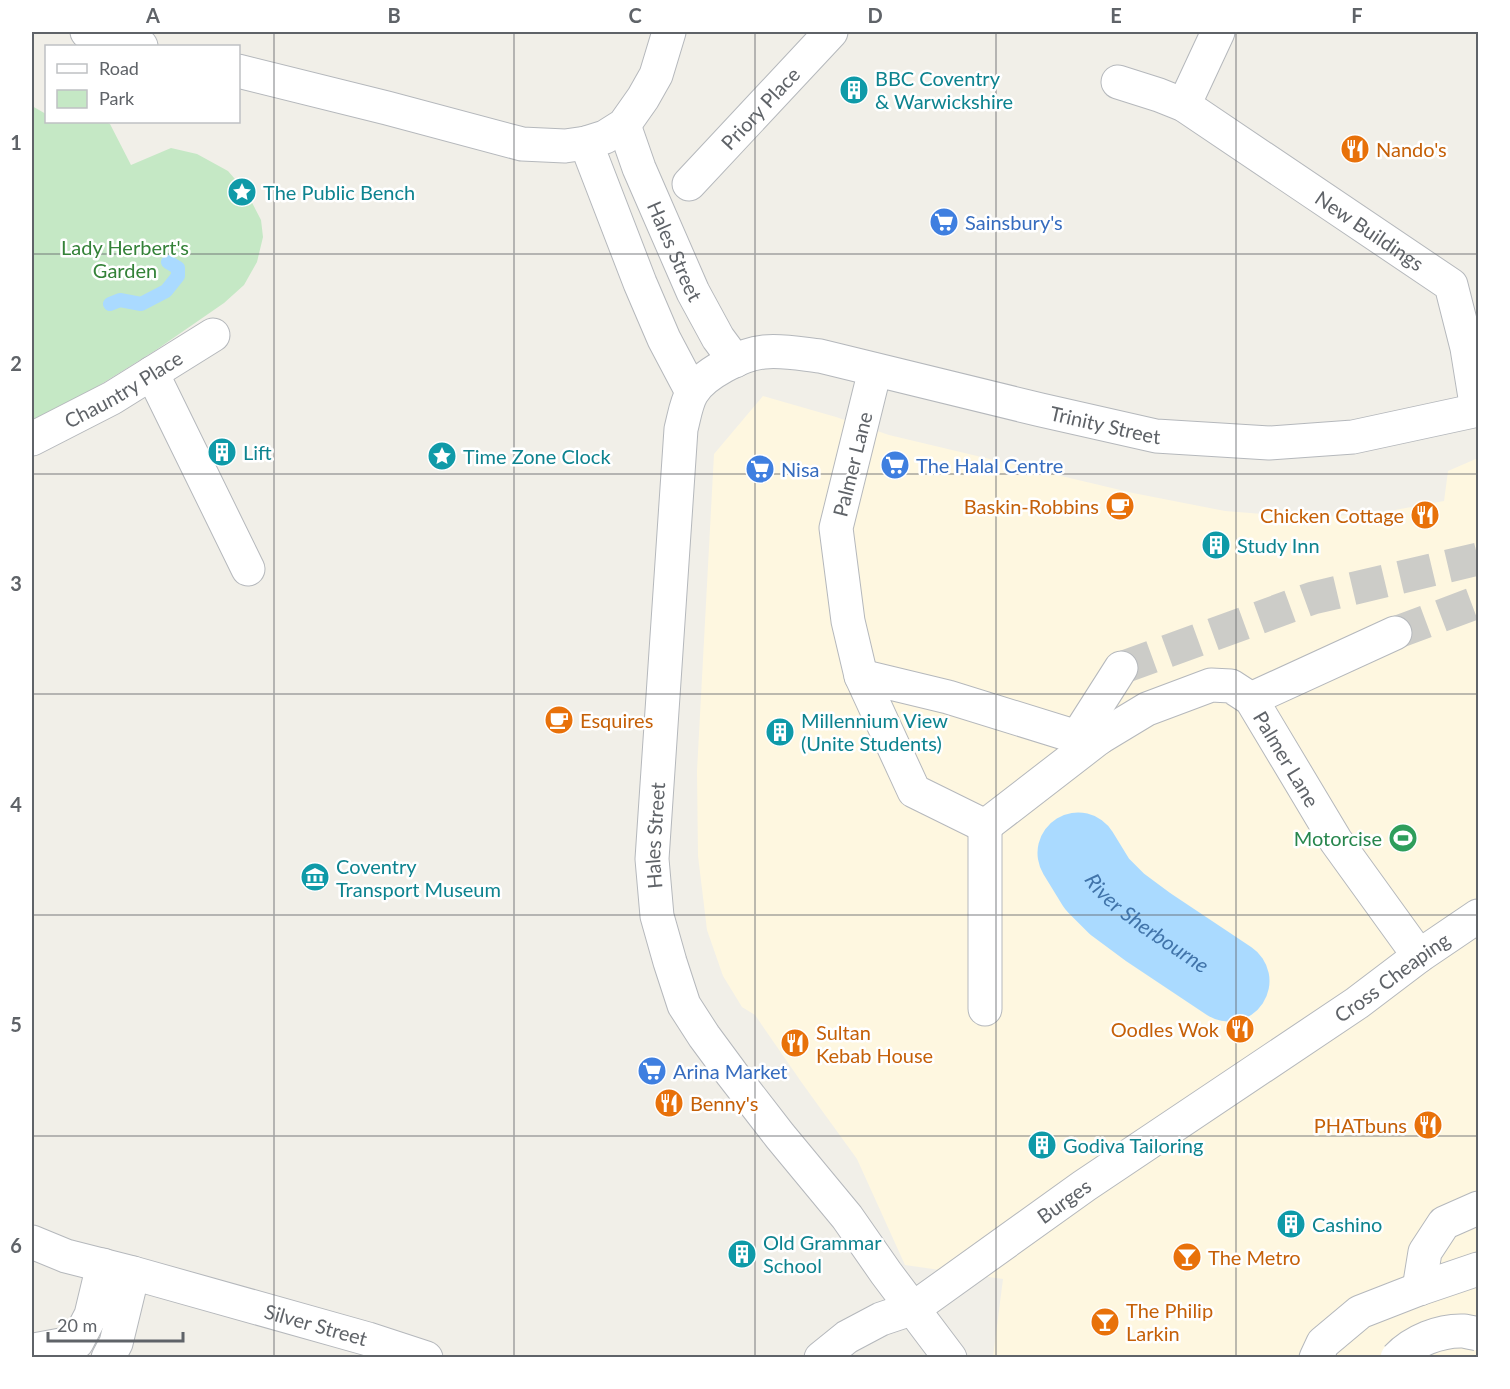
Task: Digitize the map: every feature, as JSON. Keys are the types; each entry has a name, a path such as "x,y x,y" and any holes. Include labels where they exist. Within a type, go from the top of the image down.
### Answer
{"street":[{"path":"87,32 137,45"},
{"path":"240,71 522,144 565,146 605,137 624,125 656,75 669,32"},
{"name":"Priory Place","path":"689,184 831,32"},
{"path":"1184,105 1218,32"},
{"name":"New Buildings","path":"1118,82 1184,105 1451,285 1467,348 1478,410"},
{"name":"Hales Street","path":"624,125 639,168 693,292 718,338 735,361"},
{"name":"Hales Street","path":"586,143 640,283 664,339 692,392 681,429 678,463 652,859 657,916 670,962 684,1005 704,1036 780,1136 847,1216 886,1273 950,1358"},
{"name":"Chauntry Place","path":"32,439 112,398 213,335"},
{"name":"Trinity Street","path":"735,361 762,352 820,356 1041,411 1156,436 1269,443 1353,437 1478,410"},
{"path":"692,392 710,374 735,361"},
{"name":"Palmer Lane","path":"875,370 836,528 848,621 861,676 914,791 985,826 1088,738 1147,709 1211,685 1231,686 1251,699 1335,841 1419,956"},
{"path":"152,373 248,569"},
{"path":"1251,699 1395,633"},
{"path":"861,676 948,697 1088,738 1121,668"},
{"path":"985,826 985,1009"},
{"name":"Cross Cheaping","path":"1307,1036 1479,916"},
{"name":"Burges","path":"821,1358 847,1337 881,1318 914,1308 1084,1186 1307,1036"},
{"path":"1419,1289 1425,1252 1444,1223 1479,1208"},
{"name":"Silver Street","path":"32,1242 66,1256 368,1339 426,1358"},
{"path":"32,1353 34,1350 77,1342 118,1269"},
{"path":"108,1358 116,1343 118,1269"},
{"path":"1316,1358 1323,1343 1360,1311 1479,1269"},
{"path":"1397,1358 1403,1351 1419,1341 1441,1333 1479,1332"},
{"path":"1407,1358 1430,1345 1479,1332"}],"shaded area":[{"path":"763,396 889,435 1133,493 1225,511 1315,518 1384,512 1444,501 1448,471 1478,458 1478,1357 993,1357 1003,1279 905,1265 857,1159 755,1015 742,1007 723,976 707,930 698,856 697,771 714,454"}],"green space":[{"name":"Lady Herbert's Garden","path":"32,106 45,113 45,123 110,124 131,165 171,148 197,154 228,171 247,193 261,220 263,237 257,262 244,285 224,303 156,350 95,388 32,420"}],"waterway":[{"path":"110,304 120,300 141,304 166,291 178,276 178,268 168,262"},
{"name":"River Sherbourne","path":"1078,853 1097,884 1117,904 1229,981"}],"tunnel":[{"path":"1121,668 1313,598 1478,559"},
{"path":"1395,633 1478,602"}],"place":[{"name":"BBC Coventry & Warwickshire","path":"854,90"},
{"name":"Nando's","path":"1355,149"},
{"name":"The Public Bench","path":"242,192"},
{"name":"Sainsbury's","path":"944,222"},
{"name":"Lift","path":"222,452"},
{"name":"Time Zone Clock","path":"442,456"},
{"name":"The Halal Centre","path":"895,465"},
{"name":"Nisa","path":"760,469"},
{"name":"Baskin-Robbins","path":"1120,506"},
{"name":"Chicken Cottage","path":"1425,515"},
{"name":"Study Inn","path":"1216,545"},
{"name":"Esquires","path":"559,720"},
{"name":"Millennium View (Unite Students)","path":"780,732"},
{"name":"Motorcise","path":"1403,838"},
{"name":"Coventry Transport Museum","path":"315,877"},
{"name":"Oodles Wok","path":"1240,1029"},
{"name":"Sultan Kebab House","path":"795,1043"},
{"name":"Arina Market","path":"652,1071"},
{"name":"Benny's","path":"669,1103"},
{"name":"PHATbuns","path":"1428,1125"},
{"name":"Godiva Tailoring","path":"1042,1145"},
{"name":"Cashino","path":"1291,1224"},
{"name":"Old Grammar School","path":"742,1254"},
{"name":"The Metro","path":"1187,1257"},
{"name":"The Philip Larkin","path":"1105,1322"}]}
